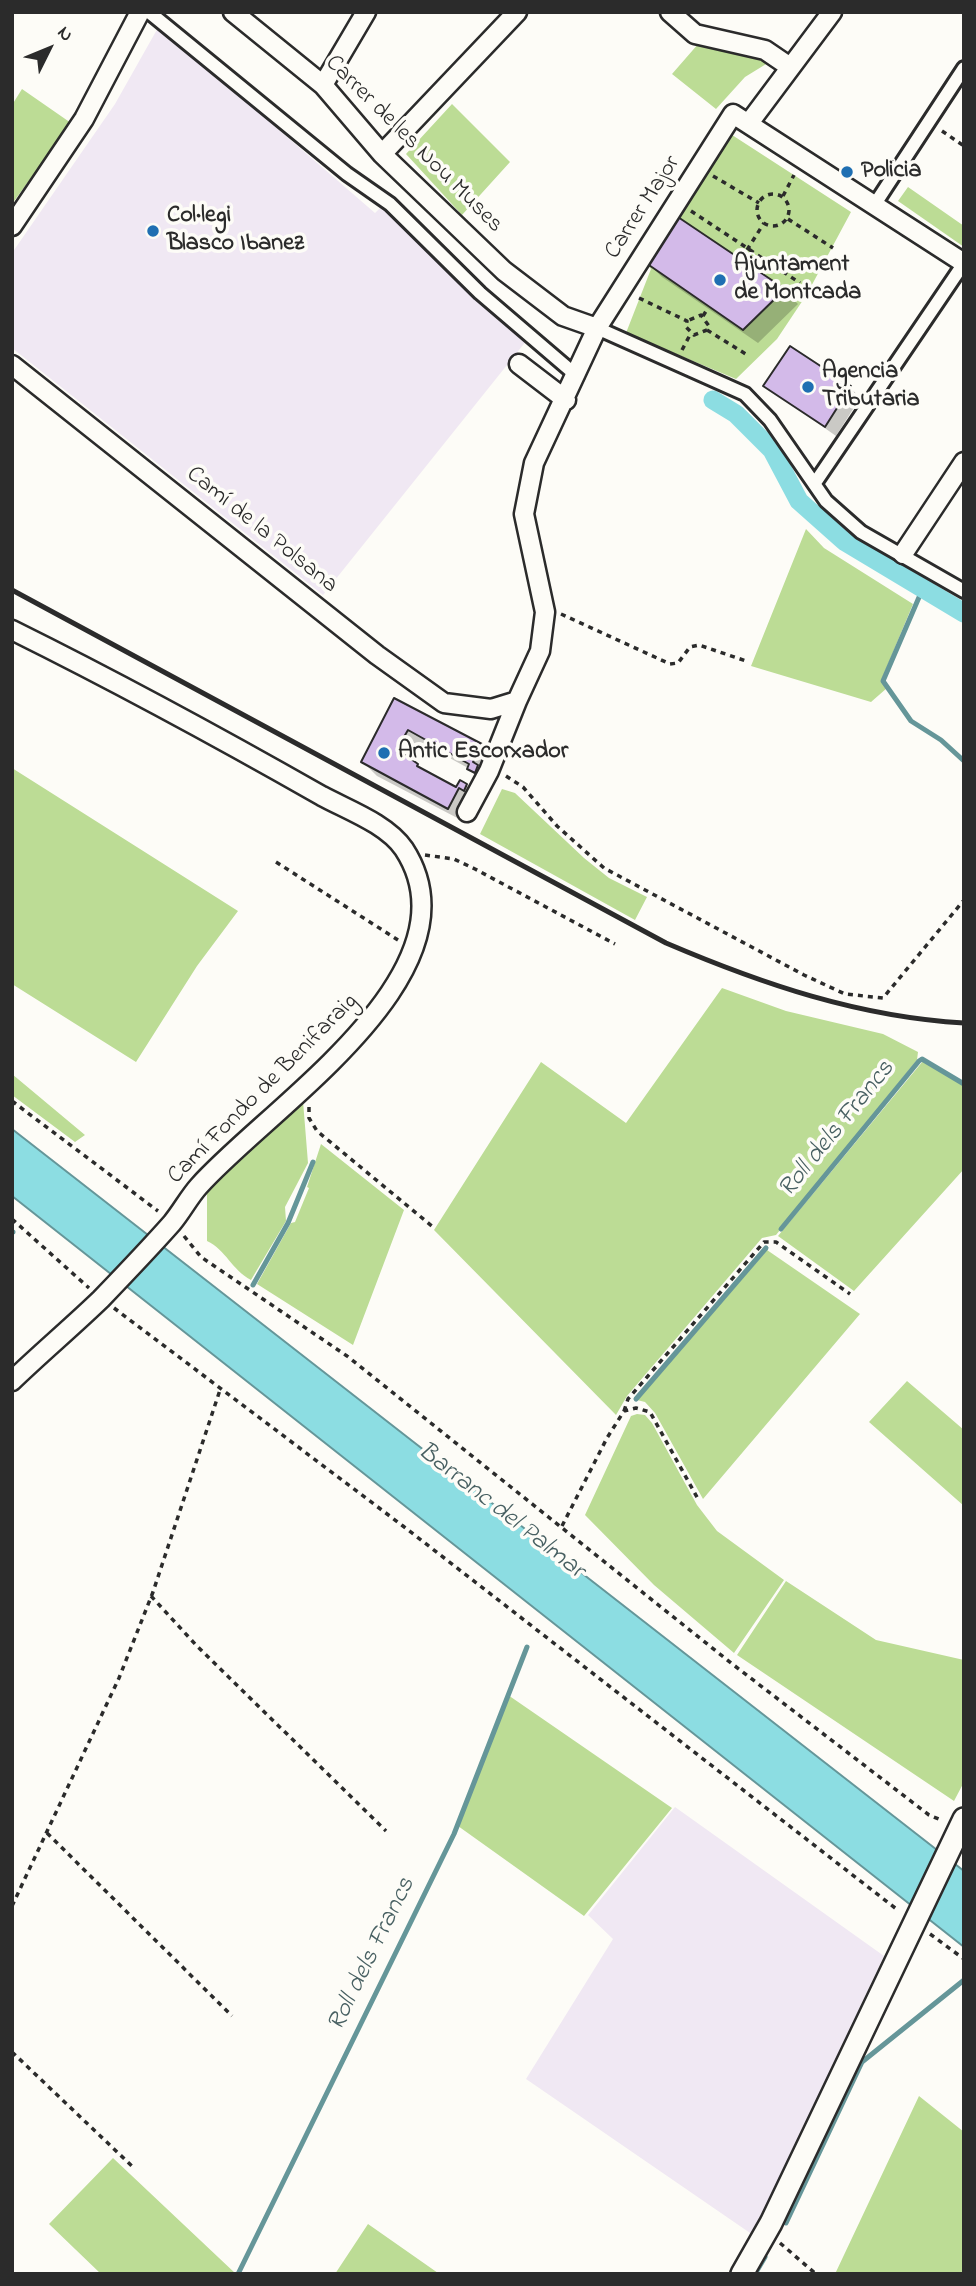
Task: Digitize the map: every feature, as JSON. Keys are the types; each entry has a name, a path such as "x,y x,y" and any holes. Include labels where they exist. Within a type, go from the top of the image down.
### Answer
{"street":[{"path":"12,226 84,119 140,12"},
{"path":"149,12 347,174 386,201 480,293 579,370 534,463 524,514 545,612 540,651 489,771 467,812"},
{"name":"Carrer de les Nou Muses","path":"233,12 323,85 382,154 534,296 563,316 597,327"},
{"path":"323,85 366,12"},
{"path":"382,154 517,12"},
{"path":"670,12 695,34 765,50 790,67"},
{"name":"Carrer Major","path":"579,370 597,327 741,118 790,67 832,12"},
{"path":"874,205 964,68"},
{"path":"741,118 964,263 815,483"},
{"path":"597,327 745,394 770,420 826,501 861,532 964,591"},
{"path":"519,363 566,400"},
{"name":"Camí de la Polsana","path":"12,365 377,655 444,703 491,709 517,701"},
{"path":"903,554 964,462"},
{"name":"Camí Fondo de Benifaraig","path":"12,630 233,744 378,826 402,846 423,896 422,920 412,948 383,1003 365,1029 200,1185 173,1222 101,1299 12,1381"},
{"path":"742,2274 764,2236 916,1923 961,1824"}],"path":[{"path":"928,122 964,146"},
{"path":"702,170 759,203"},
{"path":"772,194 782,197 788,205 787,219 779,225 764,223 758,214 759,203 772,194"},
{"path":"689,210 800,283"},
{"path":"787,219 833,248"},
{"path":"747,250 764,223"},
{"path":"639,298 687,321"},
{"path":"703,316 708,308"},
{"path":"694,316 703,316 708,321 707,330 700,334 691,333 686,327 687,321 694,316"},
{"path":"707,330 749,356"},
{"path":"679,355 691,333"},
{"path":"545,612 574,618 670,664 678,663 690,647 699,645 749,662"},
{"path":"489,771 504,775 523,787 557,826 604,868 804,975 845,994 883,998 964,900"},
{"path":"409,859 438,855 454,859 615,944"},
{"path":"276,862 412,948"},
{"path":"307,1085 309,1118 317,1131 433,1227"},
{"path":"12,1101 173,1222 201,1257 347,1356 731,1663 929,1815 961,1824"},
{"path":"12,1219 101,1299 220,1387 964,1959"},
{"path":"562,1526 628,1399 764,1242 776,1242 850,1294"},
{"path":"12,1906 96,1732 151,1596 220,1387"},
{"path":"624,1411 636,1408 650,1412 698,1499"},
{"path":"151,1596 196,1645 386,1831"},
{"path":"47,1833 232,2016"},
{"path":"12,2052 134,2168"},
{"path":"764,2236 779,2242 816,2274"}],"shaded area":[{"path":"159,26 375,213 384,204 527,340 323,595 12,348 12,253 115,104"},
{"path":"675,1807 884,1956 753,2235 526,2079 613,1939 588,1915"}],"green space":[{"path":"699,43 747,51 771,61 745,77 716,109 672,74"},
{"path":"22,89 71,123 12,204 12,105"},
{"path":"452,104 510,162 462,215 406,154"},
{"path":"729,133 851,212 807,294 777,339 736,379 626,333 651,269 646,263"},
{"path":"908,187 964,226 964,247 898,201"},
{"path":"806,529 824,548 913,604 881,681 887,688 871,702 751,666"},
{"path":"12,768 238,911 197,966 136,1062 12,984"},
{"path":"502,789 515,793 609,878 647,897 635,920 480,834"},
{"path":"722,988 786,1011 883,1034 918,1052 917,1060 776,1235 762,1238 627,1396 616,1415 434,1230 541,1062 626,1123"},
{"path":"923,1061 964,1085 964,1169 854,1291 778,1236"},
{"path":"12,1074 85,1135 75,1142 12,1095"},
{"path":"303,1101 308,1163 285,1207 286,1221 251,1280 207,1241 207,1191 298,1102"},
{"path":"321,1144 404,1210 353,1345 257,1284 291,1223 295,1222 309,1188 307,1187"},
{"path":"767,1250 860,1314 703,1499 655,1413 645,1402 637,1400"},
{"path":"907,1381 964,1430 964,1506 869,1422"},
{"path":"645,1415 652,1423 697,1505 717,1531 784,1580 734,1653 654,1585 585,1515 631,1416"},
{"path":"786,1581 876,1640 964,1660 964,1782 954,1801 737,1655"},
{"path":"508,1695 672,1808 584,1916 458,1826"},
{"path":"919,2096 964,2132 964,2274 835,2274"},
{"path":"113,2158 236,2274 101,2274 49,2224"},
{"path":"368,2224 438,2273 439,2274 335,2274"}],"water":[{"name":"Barranc del Palmar","path":"12,1129 964,1871 964,1947 12,1196"}],"building":[{"name":"Ajuntament de Montcada","path":"672,213 785,289 743,330 646,263"},
{"path":"790,346 851,386 825,427 763,386"},
{"name":"Antic Escorxador","path":"394,698 482,744 473,762 478,765 475,773 467,769 469,764 408,730 397,749 418,764 417,766 456,787 460,780 467,784 464,791 459,788 448,809 361,762"}],"waterway":[{"path":"713,400 736,414 772,450 799,501 844,541 964,613"},
{"path":"923,588 883,681 911,721 941,740 964,761"},
{"name":"Roll dels Francs","path":"781,1229 919,1061 922,1059 964,1084"},
{"path":"253,1285 288,1223 313,1162"},
{"name":"Roll dels Francs","path":"636,1399 766,1248"},
{"name":"Roll dels Francs","path":"238,2274 454,1834 527,1647"},
{"path":"786,2223 862,2062 964,1980"},
{"path":"755,2274 765,2257"}],"railway":[{"path":"12,590 666,943 775,985 849,1006 925,1020 964,1023"}],"place":[{"name":"Policia","path":"847,172"},
{"name":"Col·legi Blasco Ibanez","path":"153,231"},
{"name":"Ajuntament de Montcada","path":"720,280"},
{"name":"Agencia Tributaria","path":"808,387"},
{"name":"Antic Escorxador","path":"384,753"}]}
